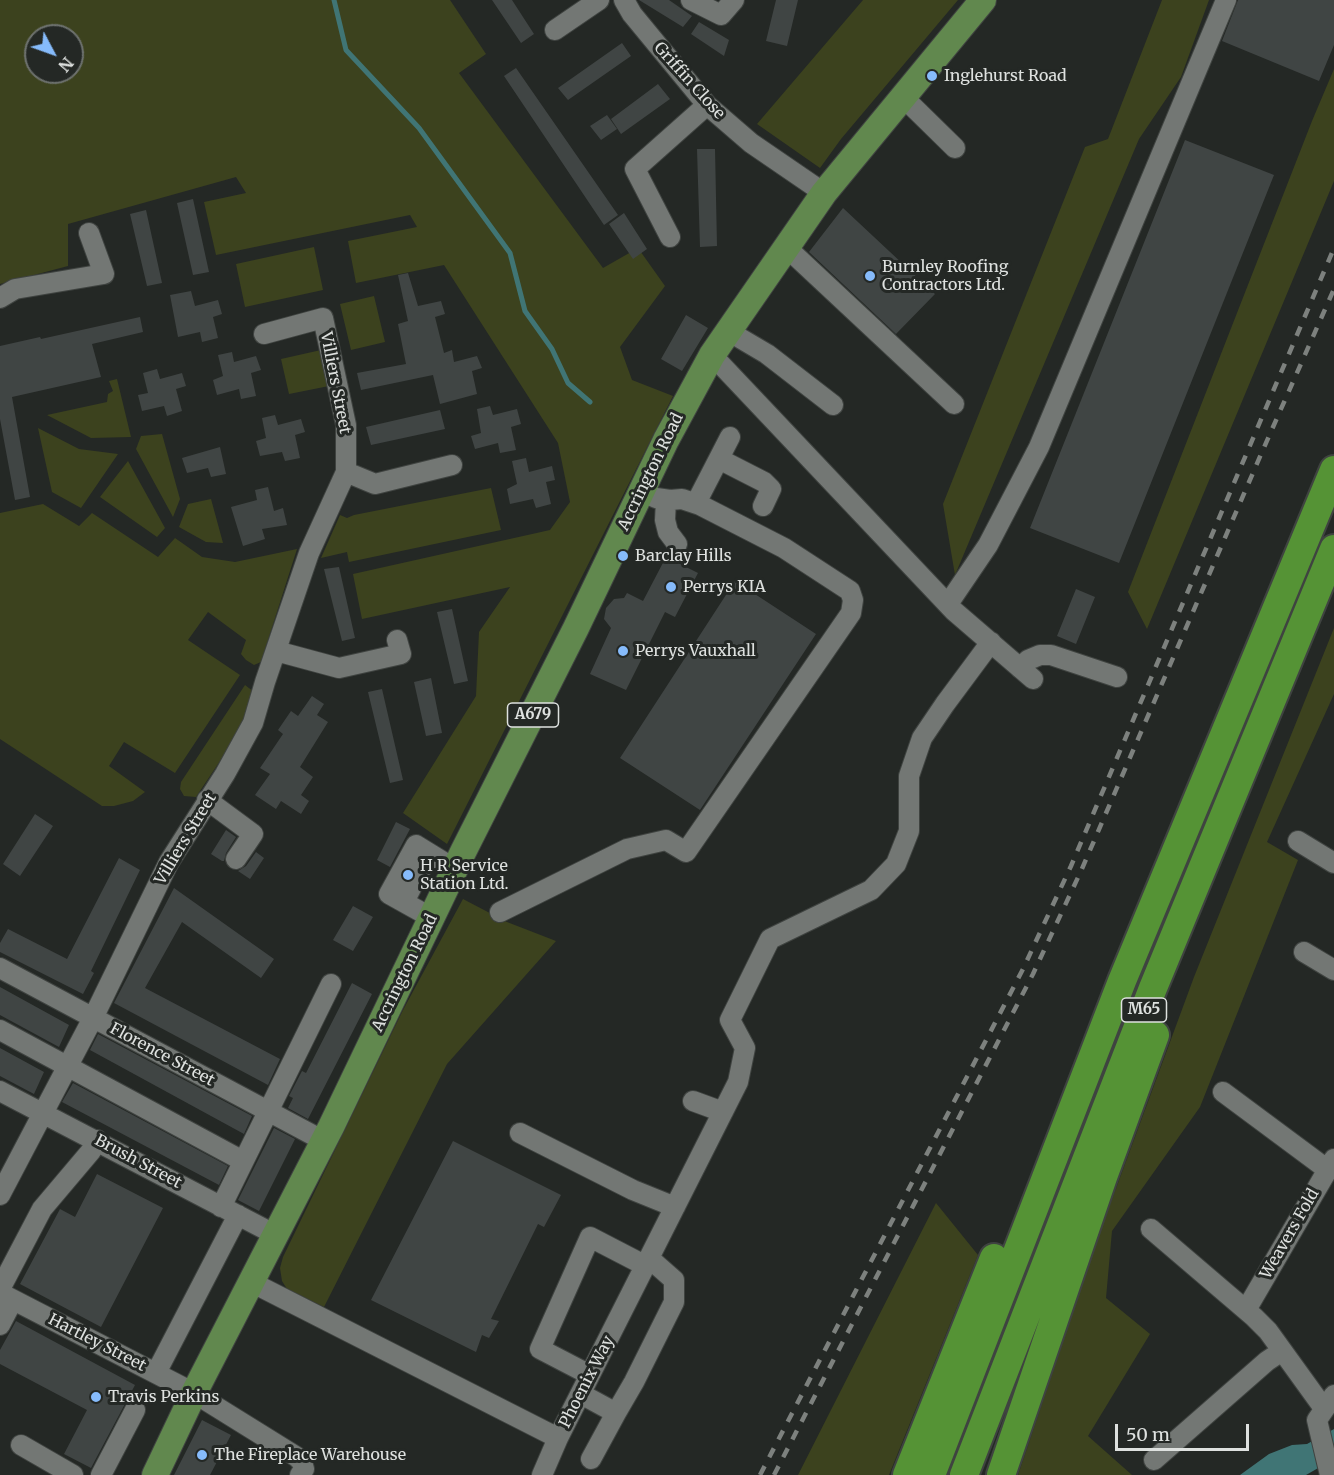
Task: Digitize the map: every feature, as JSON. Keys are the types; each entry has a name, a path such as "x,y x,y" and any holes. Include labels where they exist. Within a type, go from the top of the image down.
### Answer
{"highway":[{"name":"M65","path":"931,1475 1122,981 1334,470"},
{"name":"M65","path":"964,1475 1152,988 1334,549"},
{"path":"1001,1475 1103,1177 1153,1040 1334,591"},
{"path":"907,1475 1123,939 1178,811 1256,657"}],"main road":[{"name":"Accrington Road","path":"155,1475 324,1141 641,491 712,355 824,193 983,0"}],"street":[{"path":"555,30 599,0"},
{"name":"Griffin Close","path":"624,0 632,14 707,105 751,143 824,193"},
{"path":"691,0 720,15 735,0"},
{"path":"948,604 988,545 1039,447 1226,0"},
{"path":"903,98 955,148"},
{"path":"670,237 635,169 707,105"},
{"path":"0,298 15,289 104,274 89,233"},
{"path":"786,248 954,404"},
{"name":"Villiers Street","path":"0,1195 93,1018 169,862 225,774 253,723 309,553 346,472 346,425 322,318 264,334"},
{"path":"728,331 766,354 833,405"},
{"path":"712,355 948,604 1027,673 1034,657 1051,655 1117,677"},
{"path":"696,503 730,437"},
{"path":"719,459 764,482 771,489 763,506"},
{"path":"346,472 375,484 452,465"},
{"path":"500,912 627,849 666,840 686,852 851,613 853,600 849,591 784,548 696,503 682,499 656,498 641,491"},
{"path":"666,500 665,520 668,532 677,544"},
{"path":"276,651 339,668 401,654 397,640"},
{"name":"Phoenix Way","path":"251,1282 558,1438 738,1082 745,1048 730,1020 770,939 871,890 896,864 909,831 909,776 922,738 991,642"},
{"path":"207,800 253,834 236,859"},
{"path":"1298,841 1334,863"},
{"path":"432,918 400,900 426,851 455,869"},
{"path":"1304,952 1334,970"},
{"name":"Florence Street","path":"0,969 324,1141"},
{"path":"156,1373 230,1211 243,1161 331,984"},
{"path":"0,1030 243,1161"},
{"name":"Brush Street","path":"0,1091 276,1235"},
{"path":"1223,1092 1331,1164"},
{"path":"693,1101 723,1112"},
{"path":"520,1132 633,1190 675,1207"},
{"path":"0,1325 4,1294 42,1209 91,1151 97,1140"},
{"name":"Weavers Fold","path":"1246,1310 1331,1164"},
{"path":"1151,1229 1268,1331 1325,1407 1330,1473"},
{"path":"590,1375 540,1349 590,1237 648,1262 674,1280 674,1302 634,1382 591,1459"},
{"name":"Hartley Street","path":"4,1294 194,1394 297,1457 304,1469 300,1475"},
{"path":"1154,1460 1267,1361 1282,1351"},
{"path":"580,1394 616,1413"},
{"path":"101,1475 135,1410"},
{"path":"542,1475 558,1438"},
{"path":"21,1444 73,1475"}],"green space":[{"path":"0,0 450,0 486,54 459,73 603,268 638,248 665,286 620,347 632,380 673,396 447,844 403,813 476,696 479,632 510,587 362,619 353,574 550,530 570,502 558,443 444,265 356,283 348,241 417,227 410,215 216,255 204,202 246,193 236,177 68,224 68,266 0,284"},
{"path":"863,0 958,0 841,139 820,168 757,124"},
{"path":"1162,0 1209,0 1181,77 1139,139 955,575 943,504 1085,147 1108,139"},
{"path":"1334,69 1334,181 1147,629 1128,592"},
{"path":"314,247 323,290 245,307 236,264"},
{"path":"374,296 385,342 351,350 340,304"},
{"path":"321,350 329,386 289,394 281,359"},
{"path":"117,379 131,437 91,438 47,415 107,402 108,394 113,391 109,381"},
{"path":"38,428 79,449 118,454 81,508 52,492"},
{"path":"162,434 180,499 173,517 136,449 141,436"},
{"path":"128,461 165,528 157,537 100,497"},
{"path":"491,488 501,530 349,562 347,552 321,558 340,515 347,518"},
{"path":"211,499 223,543 206,542 179,527 188,504"},
{"path":"43,504 79,526 92,513 158,557 175,538 202,557 235,562 297,549 261,662 254,665 246,660 241,654 246,640 208,612 188,640 240,675 175,773 124,742 109,766 145,792 133,801 114,806 102,806 0,739 0,513"},
{"path":"1334,628 1334,694 1267,842 1298,860 1200,1107 1112,1231 1106,1298 1150,1334 1088,1436 1132,1475 1018,1475 1101,1229 1194,977"},
{"path":"245,685 254,692 249,710 228,749 196,797 184,796 180,789 181,782"},
{"path":"463,899 507,922 556,941 447,1064 324,1307 287,1289 282,1281 280,1268 283,1257 403,1010"},
{"path":"936,1203 978,1255 889,1475 798,1475"}],"water":[{"path":"1334,1429 1334,1459 1306,1475 1240,1475 1269,1454 1292,1445 1307,1444"}],"building":[{"path":"492,0 512,0 534,34 521,43"},
{"path":"639,0 669,0 692,16 683,27"},
{"path":"776,0 798,0 787,46 766,41"},
{"path":"1238,0 1334,0 1334,45 1319,81 1222,41"},
{"path":"699,22 729,40 724,56 691,34"},
{"path":"622,43 631,56 568,100 558,88"},
{"path":"516,68 618,215 604,225 504,76"},
{"path":"658,84 670,99 621,134 611,119"},
{"path":"607,115 617,129 601,140 590,126"},
{"path":"1185,140 1274,175 1119,563 1030,528"},
{"path":"697,149 715,149 717,246 700,247"},
{"path":"193,199 209,272 193,275 177,203"},
{"name":"Burnley Roofing Contractors Ltd.","path":"843,208 935,294 896,334 809,252"},
{"path":"146,210 162,283 147,286 130,214"},
{"path":"624,213 647,249 633,259 609,224"},
{"path":"408,273 418,306 441,301 445,314 435,317 444,353 452,350 454,362 477,356 482,368 472,371 477,394 440,404 433,375 361,390 357,373 406,364 398,324 408,321 398,275"},
{"path":"191,291 195,306 218,300 222,314 213,317 218,338 202,342 200,332 178,337 170,295"},
{"path":"686,315 708,328 682,371 661,359"},
{"path":"140,317 143,332 92,344 101,377 12,397 30,497 15,500 0,419 0,346"},
{"path":"232,352 234,362 256,356 261,370 251,373 256,396 241,399 239,389 217,395 213,380 223,376 218,355"},
{"path":"157,369 160,379 182,373 186,386 176,389 182,411 167,416 164,406 142,411 138,395 148,393 143,373"},
{"path":"490,406 493,415 517,409 521,424 511,427 516,450 500,453 498,443 475,449 471,436 481,433 477,409"},
{"path":"440,410 445,429 371,445 366,427"},
{"path":"275,415 278,425 301,419 305,432 295,435 300,458 285,461 282,452 260,456 256,441 266,438 262,418"},
{"path":"220,447 226,474 211,477 208,468 187,473 182,458"},
{"path":"526,458 529,472 552,466 555,480 546,482 551,504 536,508 533,499 510,504 507,489 517,484 512,461"},
{"path":"268,487 274,511 283,508 287,525 262,529 265,539 243,546 231,507 257,500 255,490"},
{"name":"Perrys Vauxhall","path":"666,557 698,573 675,617 665,612 626,690 590,674 611,628 604,619 606,608 614,599 624,598 627,593 643,601"},
{"path":"339,567 355,638 342,641 324,569"},
{"path":"735,581 816,634 700,810 620,758"},
{"path":"1076,589 1095,597 1076,644 1057,636"},
{"path":"452,609 468,681 454,684 437,612"},
{"path":"431,678 442,733 426,736 414,682"},
{"path":"382,689 403,780 390,783 368,692"},
{"path":"312,696 324,704 317,715 328,722 300,767 313,777 301,795 309,801 301,814 281,801 276,809 255,795 270,774 260,768 283,734 278,730 291,711 298,716"},
{"path":"35,814 53,826 20,876 3,864"},
{"path":"396,822 410,829 390,867 377,860"},
{"path":"226,830 236,837 222,861 211,854"},
{"path":"256,852 264,858 250,879 238,871 246,866"},
{"path":"119,858 140,870 91,971 94,973 83,994 0,952 0,943 8,929 67,959"},
{"path":"174,888 274,959 261,978 182,922 145,988 280,1059 268,1085 114,1003"},
{"path":"353,906 373,917 353,951 333,940"},
{"path":"352,983 372,994 308,1119 288,1108 293,1098 289,1096 302,1071 306,1073"},
{"path":"0,987 69,1025 59,1047 0,1015"},
{"path":"98,1034 252,1116 244,1134 90,1050"},
{"path":"0,1048 44,1072 34,1094 0,1076"},
{"path":"73,1083 228,1166 219,1185 62,1102"},
{"path":"274,1128 295,1139 259,1211 238,1200"},
{"path":"453,1141 561,1195 544,1227 538,1224 491,1319 499,1321 489,1338 482,1335 476,1352 371,1300"},
{"path":"97,1174 163,1208 101,1327 20,1284 60,1209 75,1217"},
{"name":"Travis Perkins","path":"16,1321 135,1385 91,1468 64,1454 87,1410 0,1364 0,1350"},
{"name":"The Fireplace Warehouse","path":"202,1420 231,1435 210,1475 174,1475"}],"waterway":[{"path":"334,0 346,50 419,128 510,253 525,311 552,349 568,383 590,402"}],"railway":[{"path":"760,1475 1023,969 1071,866 1334,248"},
{"path":"774,1475 1033,974 1081,871 1334,289"}],"place":[{"name":"Inglehurst Road","path":"932,76"},
{"name":"Burnley Roofing Contractors Ltd.","path":"870,276"},
{"name":"Barclay Hills","path":"623,556"},
{"name":"Perrys KIA","path":"671,587"},
{"name":"Perrys Vauxhall","path":"623,651"},
{"name":"H R Service Station Ltd.","path":"408,875"},
{"name":"Travis Perkins","path":"96,1397"},
{"name":"The Fireplace Warehouse","path":"202,1455"}]}
